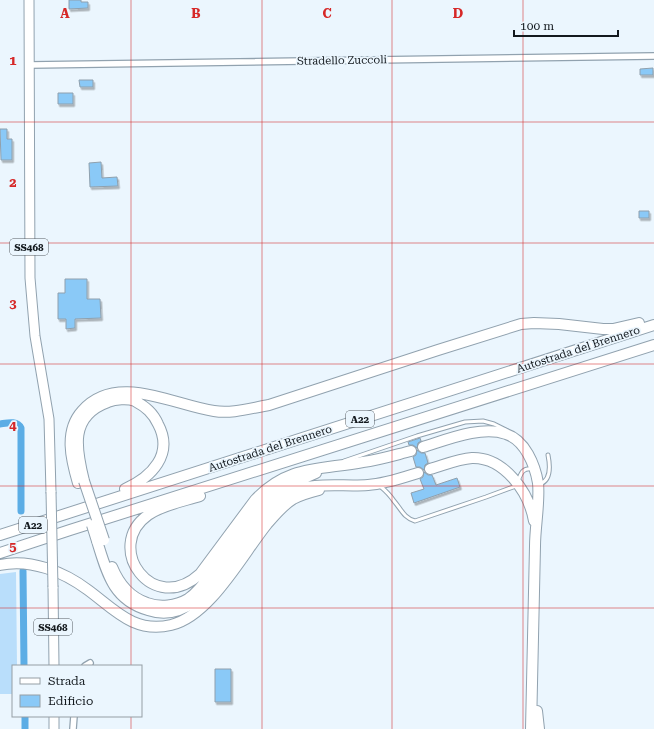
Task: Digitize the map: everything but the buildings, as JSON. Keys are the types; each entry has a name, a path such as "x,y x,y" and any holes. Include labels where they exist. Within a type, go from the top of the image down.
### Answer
{"highway":[{"path":"418,473 378,484 339,486 313,485 298,489 280,498 272,505 252,530 208,590 182,609 166,613 153,612 137,607 123,598 113,586 109,578 100,541 71,456 70,445 74,424 79,415 86,406 96,398 107,394 118,392 137,393 216,412 242,410 269,405 521,324 559,324 580,328 613,329 654,319"},
{"name":"Autostrada del Brennero","path":"0,535 654,325"},
{"name":"Autostrada del Brennero","path":"0,553 654,345"},
{"path":"66,514 135,485 154,469 163,454 164,444 163,433 154,414 133,400 114,400 98,406 85,418 78,434 77,450 81,482"},
{"path":"423,447 457,436 494,431 507,434 517,441 525,449 534,470 538,484 535,530 531,729"},
{"path":"316,452 162,508 149,515 140,523 134,532 130,546 132,558 138,571 147,580 163,588 178,587 193,581 264,491 284,478 295,473 317,468 362,462 411,451"},
{"path":"430,469 464,459 490,460 506,472 524,493 530,508 535,530"},
{"path":"100,541 116,576 132,596 138,600 153,605 162,606 180,603 188,599 198,590 259,508 274,494 292,484 331,467"},
{"path":"0,565 25,564 51,570 65,576 87,589 121,617 151,627 170,625 181,622 193,615 212,597 260,533 286,504 293,499 317,490 339,486"},
{"path":"533,662 539,729"}],"main road":[{"name":"SS468","path":"29,0 30,278 35,336 49,419 54,665"},
{"path":"54,717 54,729"}],"street":[{"name":"Stradello Zuccoli","path":"30,64 654,56"},
{"path":"73,729 74,717"}],"lane":[{"path":"331,467 352,457 417,436 474,421 483,421 494,424 506,430 517,441"},
{"path":"538,484 544,482 548,478 550,466 548,455"},
{"path":"378,484 390,496 404,514 411,520 415,520 486,498 517,485 523,470 526,468 534,470"}],"shaded area":[{"path":"16,572 17,665 12,665 12,694 0,694 0,574"}],"waterway":[{"path":"0,424 14,423 19,425 21,428 21,511"},
{"path":"23,571 24,665"},
{"path":"25,717 25,729"}]}
